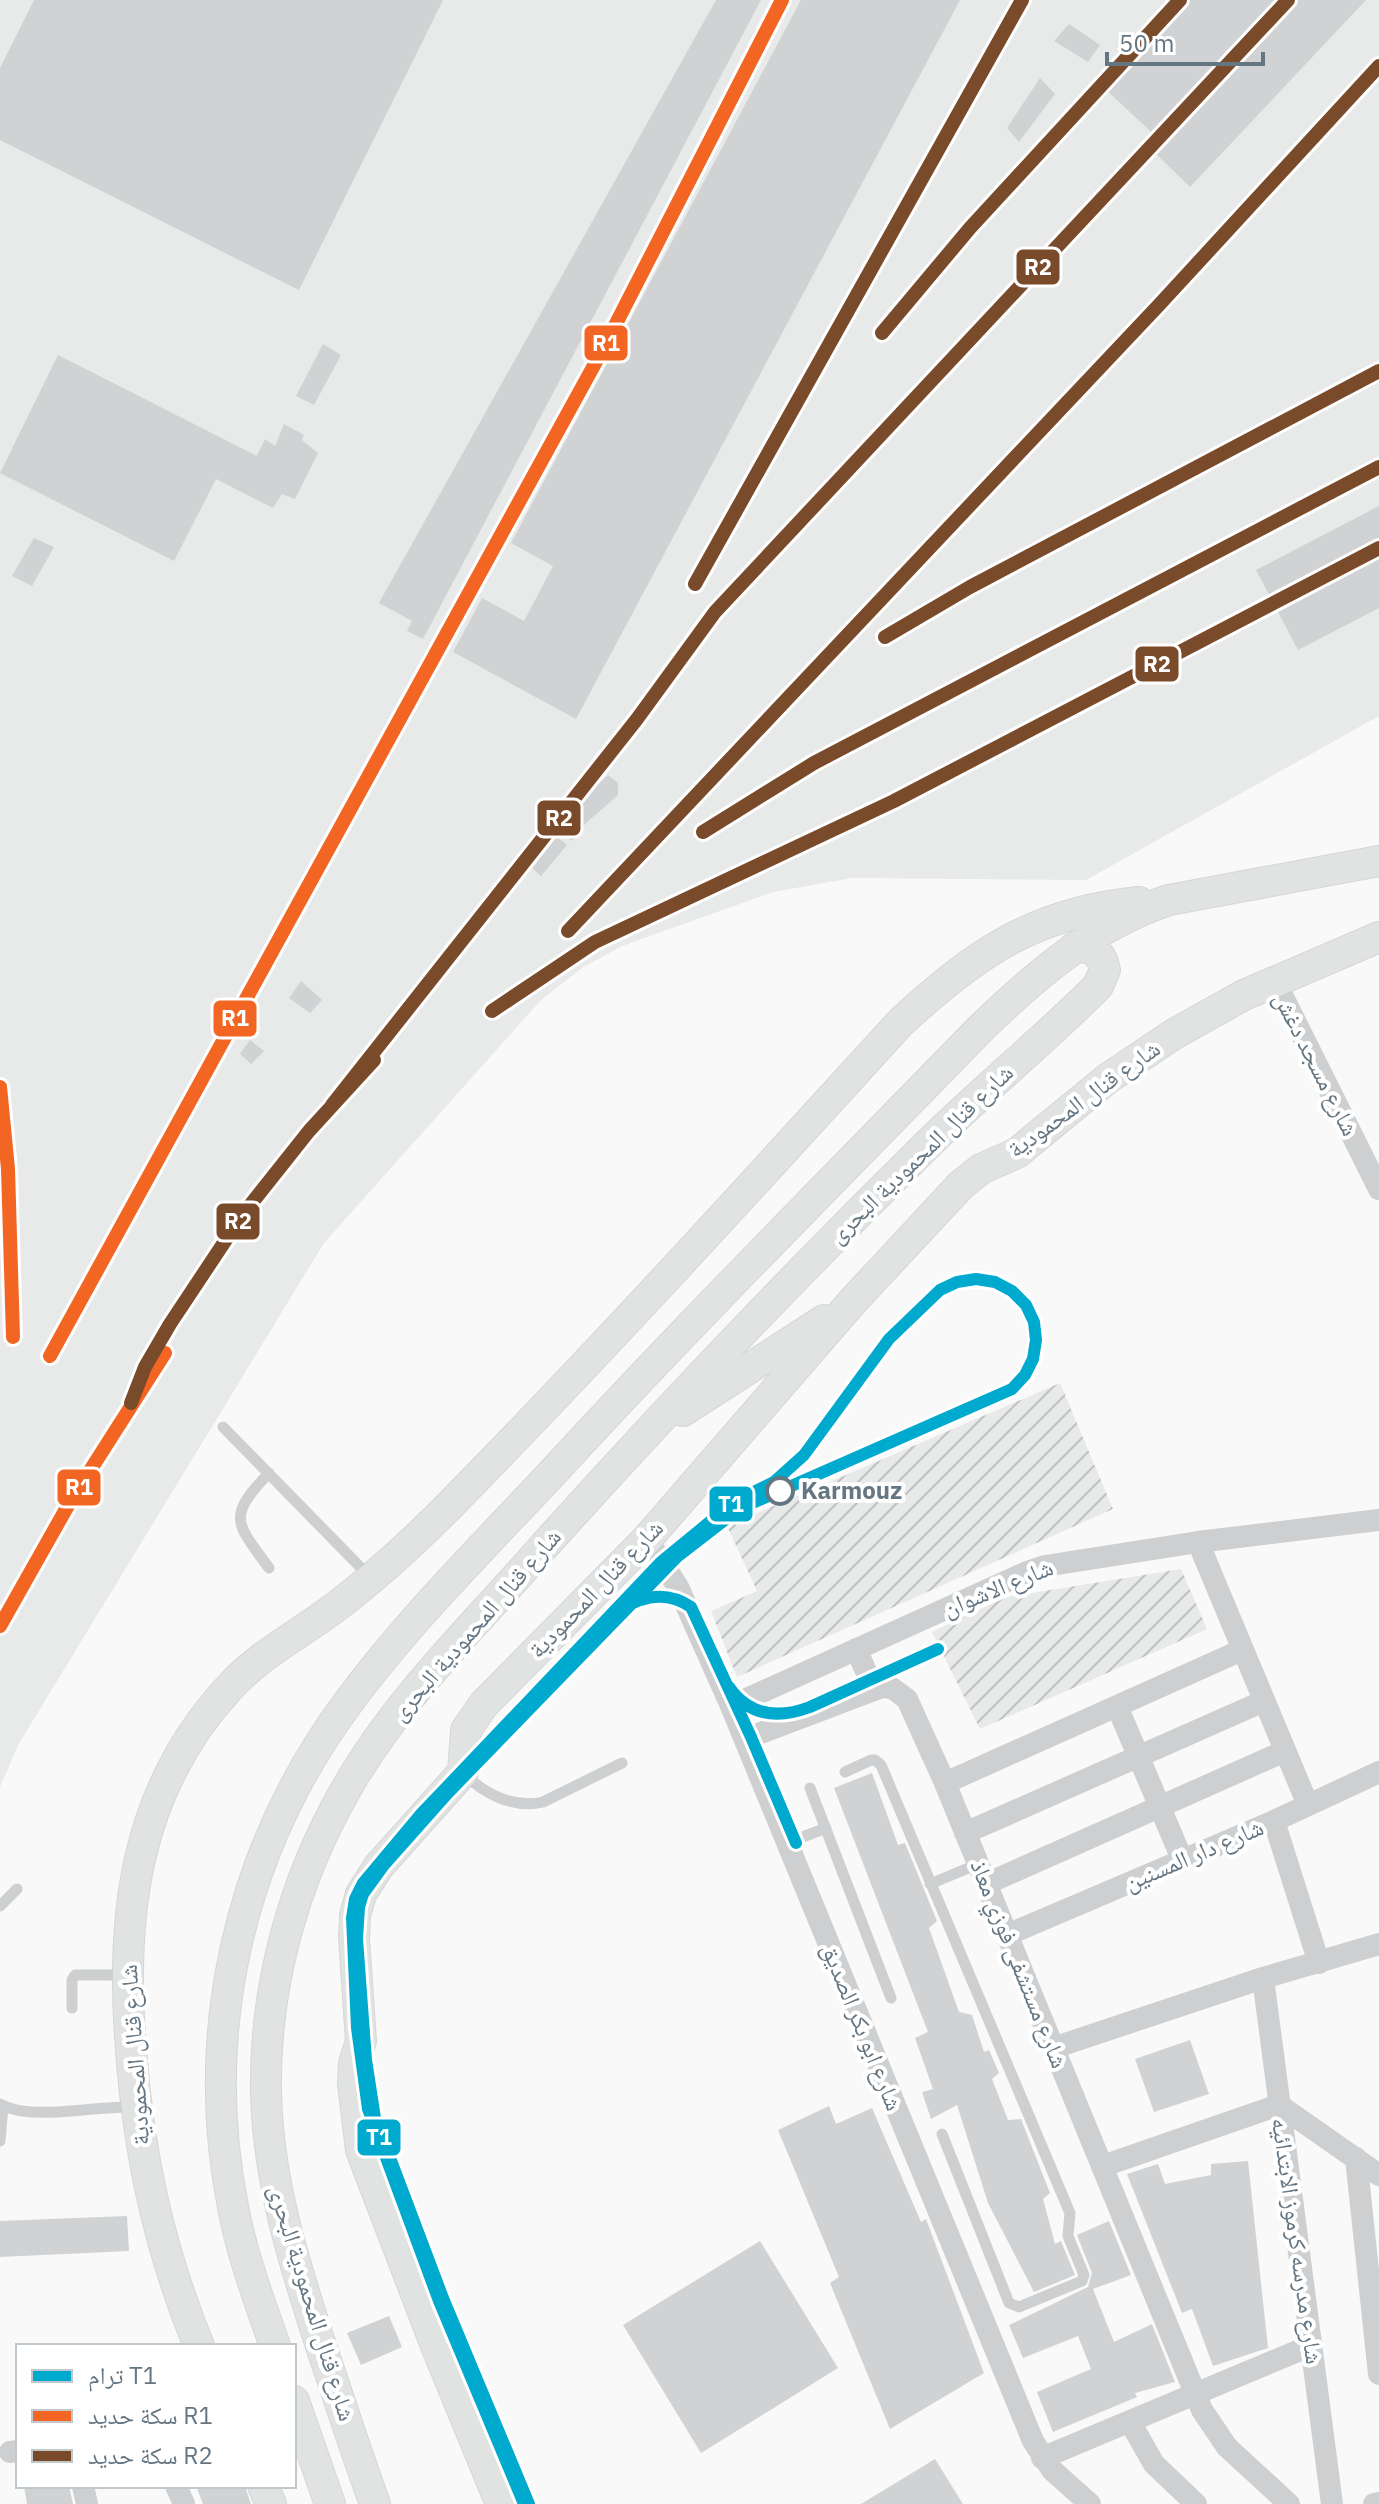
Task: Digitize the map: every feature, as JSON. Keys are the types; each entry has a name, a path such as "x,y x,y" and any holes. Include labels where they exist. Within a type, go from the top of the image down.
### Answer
{"main road":[{"name":"شارع قنال المحمودية البحرى","path":"274,2344 244,2255 225,2160 221,2063 223,2015 241,1920 260,1863 295,1785 326,1734 377,1666 641,1376 981,1028 1029,983 1074,948 1141,909 1169,900 1379,861"},
{"name":"شارع قنال المحمودية","path":"198,2344 172,2277 152,2205 135,2107 126,1975 132,1900 144,1838 171,1771 192,1734 225,1692 256,1662 372,1579 408,1548 565,1388 900,1023 951,977 1005,940 1035,926 1101,907 1169,900"},
{"name":"شارع قنال المحمودية","path":"463,1772 466,1730 484,1704 647,1539 853,1301 970,1176 1017,1153 1075,1103 1140,1056 1209,1014 1275,981 1379,937"},
{"name":"شارع قنال المحمودية البحرى","path":"375,2504 293,2259 272,2169 266,2090 271,2013 285,1936 310,1862 326,1826 387,1725 641,1438 785,1286 932,1141 1098,986 1105,970 1099,953 1092,948 1074,948"},
{"path":"641,1438 853,1301"},
{"path":"463,1772 379,1866 361,1894 355,1915 354,1938 361,2041 354,2063 353,2083 361,2150 501,2504"},
{"name":"شارع قنال المحمودية البحرى","path":"296,2407 330,2504"}],"street":[{"name":"شارع مسجد دغش","path":"1275,981 1379,1189"},
{"name":"شارع الاشوان","path":"731,1706 1035,1569 1198,1542 1379,1520"},
{"name":"شارع ابو بكر الصديق","path":"647,1539 678,1587 731,1706 1042,2458 1090,2504"},
{"path":"1198,1542 1308,1805"},
{"path":"745,1739 874,1689 856,1649"},
{"path":"945,1783 1242,1650"},
{"name":"شارع مستشفى فوزي معاذ","path":"874,1689 892,1688 907,1699 945,1783 1202,2410 1227,2447 1289,2504"},
{"path":"965,1833 1264,1701"},
{"path":"1117,1706 1182,1859"},
{"path":"982,1874 1160,1807 1285,1751"},
{"name":"شارع دار المسنين","path":"1007,1935 1274,1821 1379,1772"},
{"path":"1274,1821 1319,1963"},
{"path":"1053,2048 1263,1978 1379,1944"},
{"name":"شارع مدرسه كرموز الابتدائيه","path":"1263,1978 1332,2504"},
{"path":"1103,2166 1279,2105 1379,2175"},
{"path":"1356,2158 1379,2374"},
{"path":"1042,2458 1312,2345"},
{"path":"1130,2422 1154,2464 1196,2504"}],"lane":[{"path":"223,1427 372,1579"},
{"path":"269,1473 245,1498 240,1513 242,1531 269,1568"},
{"path":"845,1772 871,1760 879,1762 1070,2213 1068,2236 1084,2275 1082,2281 1019,2307 1009,2303 942,2134"},
{"path":"463,1772 500,1798 521,1805 543,1802 622,1763"},
{"path":"810,1788 891,1998"},
{"path":"787,1843 826,1828"},
{"path":"930,1884 982,1874"},
{"path":"0,1906 17,1889"},
{"path":"72,2008 72,1980 75,1975 126,1975"},
{"path":"0,2141 1,2105 30,2113 135,2107"}],"shaded area":[{"path":"0,0 1379,0 1379,716 1086,880 852,878 773,892 622,946 582,968 541,1000 324,1243 18,1745 0,1787 0,1221 4,1221 0,1161"},
{"path":"1060,1383 1113,1509 737,1677 711,1611 757,1591 727,1526"},
{"path":"1181,1569 1207,1629 980,1729 932,1632 1006,1597"}],"building":[{"path":"34,0 443,0 299,290 0,140 0,68"},
{"path":"716,0 761,0 423,639 407,631 412,621 379,603"},
{"path":"801,0 960,0 576,719 453,652 482,598 524,621 553,566 511,543"},
{"path":"1186,0 1366,0 1190,187 1152,150 1161,141 1104,88"},
{"path":"1069,24 1100,45 1088,62 1054,41"},
{"path":"1040,78 1055,94 1019,142 1007,128"},
{"path":"323,344 341,355 314,405 296,396"},
{"path":"58,355 257,456 265,439 275,446 284,424 304,435 302,440 318,453 295,499 282,494 273,508 216,479 174,561 0,473"},
{"path":"1379,506 1379,608 1298,650 1256,570"},
{"path":"34,538 54,547 32,586 12,576"},
{"path":"608,775 618,783 618,795 586,823 572,841 560,830 579,802"},
{"path":"555,835 567,845 541,876 530,866"},
{"path":"301,981 322,1000 310,1013 289,998"},
{"path":"250,1040 264,1051 251,1064 240,1054"},
{"path":"872,1773 898,1845 905,1843 937,1921 929,1928 959,2012 972,2015 984,2052 989,2050 999,2073 992,2079 1008,2120 1021,2119 1050,2193 1043,2199 1055,2244 1061,2241 1075,2275 1034,2292 988,2203 957,2105 931,2119 922,2092 933,2089 915,2038 928,2032 834,1788"},
{"path":"1190,2040 1209,2094 1154,2112 1135,2059"},
{"path":"829,2106 836,2124 872,2108 921,2222 926,2219 984,2373 890,2429 830,2283 839,2277 778,2130"},
{"path":"1248,2161 1268,2348 1213,2366 1192,2309 1182,2313 1127,2174 1158,2164 1165,2184 1211,2175 1211,2164"},
{"path":"127,2216 129,2251 0,2257 0,2221"},
{"path":"1109,2221 1131,2275 1093,2289 1114,2342 1152,2324 1175,2382 1135,2393 1137,2397 1053,2432 1037,2392 1091,2369 1078,2336 1023,2358 1009,2325 1088,2287 1092,2273 1077,2235"},
{"path":"760,2241 838,2368 701,2453 623,2325"},
{"path":"389,2316 402,2347 361,2365 347,2333"},
{"path":"935,2459 963,2504 861,2504"},
{"path":"24,2488 69,2488 73,2504 27,2504"},
{"path":"197,2488 246,2488 251,2504 203,2504"}],"tram line":[{"name":"T1","path":"524,2504 439,2301 368,2109 357,2028 352,1918 355,1899 363,1883 420,1815 661,1562 735,1501 774,1482 804,1455 889,1339 940,1290 957,1282 976,1279 995,1282 1012,1291 1026,1305 1034,1322 1036,1340 1033,1359 1025,1375 1012,1389 739,1509 677,1557 448,1793 384,1865 363,1894 357,1939 366,2060 375,2118 443,2298 529,2504"},
{"name":"T1","path":"611,1616 630,1604 650,1598 670,1598 691,1607 796,1843"},
{"name":"T1","path":"729,1687 737,1697 755,1709 787,1713 810,1707 938,1649"}],"rail line":[{"name":"R1","path":"50,1356 603,349 782,0"},
{"name":"R2","path":"695,584 1022,0"},
{"name":"R2","path":"882,333 970,228 1180,0"},
{"name":"R2","path":"332,1105 637,719 715,612 1288,0"},
{"name":"R2","path":"568,931 1158,306 1379,66"},
{"name":"R2","path":"885,637 970,587 1379,371"},
{"name":"R2","path":"703,832 814,763 1379,467"},
{"name":"R2","path":"492,1011 595,942 894,801 1379,548"},
{"name":"R2","path":"131,1403 145,1367 170,1324 243,1214 309,1131 374,1060"},
{"name":"R1","path":"0,1087 8,1169 13,1337"},
{"name":"R1","path":"0,1626 70,1502 165,1353"}],"place":[{"name":"Karmouz","path":"780,1491"}]}
